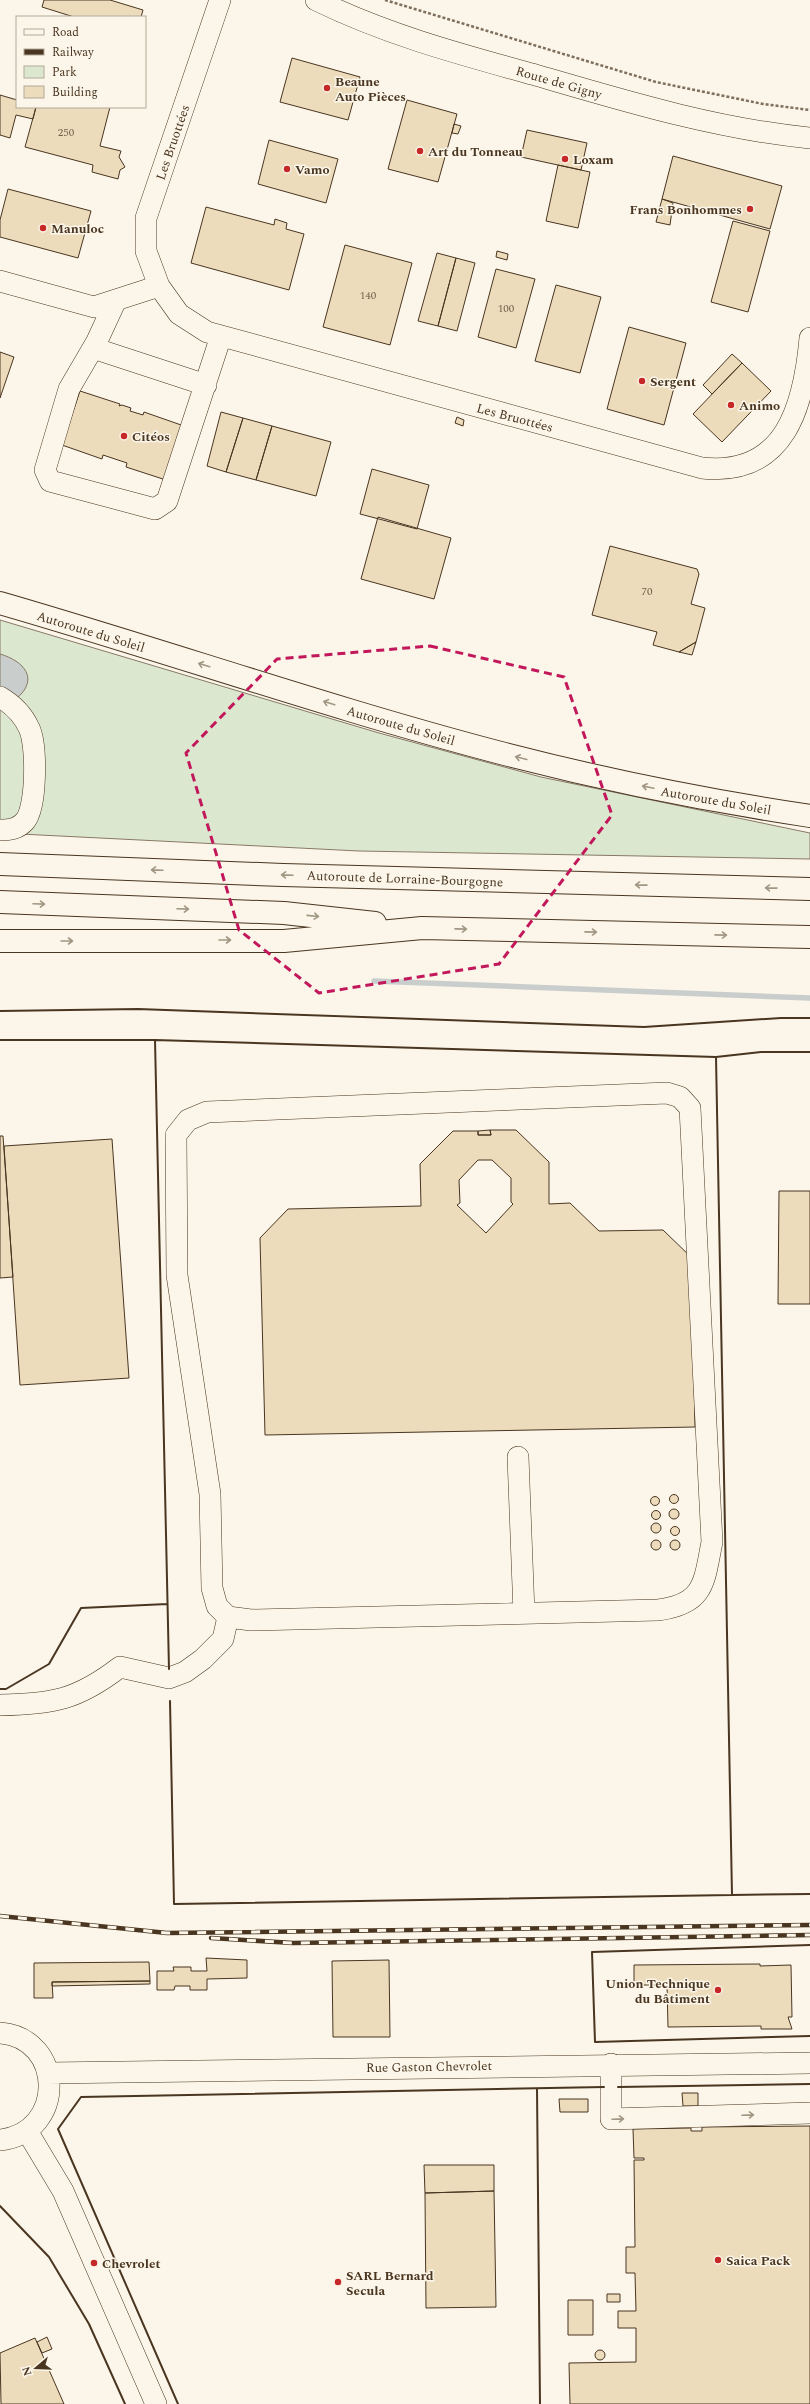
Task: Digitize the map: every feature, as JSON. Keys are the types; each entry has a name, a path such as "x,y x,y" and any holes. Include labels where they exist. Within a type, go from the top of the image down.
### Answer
{"highway":[{"name":"Autoroute du Soleil","path":"0,603 414,729 499,752 664,791 810,816"},
{"name":"Autoroute de Lorraine-Bourgogne","path":"0,864 299,875 810,889"},
{"path":"0,902 284,913 422,928 810,937"},
{"path":"0,941 284,941 422,928"}],"street":[{"name":"Les Bruottées","path":"220,0 146,218 146,251 159,286 179,314 207,332 702,468 719,470 736,467 756,460 773,447 791,423 802,396 810,338"},
{"name":"Route de Gigny","path":"316,0 375,26 413,39 575,87 711,122 776,134 810,138"},
{"path":"0,280 94,308 159,286"},
{"path":"116,300 93,348 69,389 45,470 50,481 155,509 167,502 221,336"},
{"path":"93,348 206,385"},
{"path":"0,697 18,711 29,728 34,752 32,803 29,814 21,826 12,830 0,830"},
{"path":"667,1093 680,1097 690,1108 712,1542 704,1581 692,1599 677,1607 524,1613 250,1620 228,1617 217,1606 212,1588 210,1494 177,1275 176,1135 188,1120 207,1112 667,1093"},
{"path":"518,1457 524,1613"},
{"path":"0,1705 32,1704 64,1698 86,1691 120,1667 169,1678 185,1672 203,1659 223,1639 228,1617"},
{"path":"0,2033 17,2037 31,2046 42,2058 48,2073 50,2089 47,2106 39,2120 27,2132 10,2139 0,2140"},
{"name":"Rue Gaston Chevrolet","path":"48,2073 611,2064 810,2063"},
{"path":"611,2064 611,2119 810,2113"},
{"path":"27,2132 63,2191 156,2404"}],"path":[{"path":"385,0 656,82 763,104 810,110"}],"highlighted area":[{"path":"430,646 564,677 612,815 499,964 319,993 239,930 186,753 277,659"}],"green space":[{"path":"0,620 379,733 541,777 810,833 810,859 359,851 0,833"}],"shaded area":[{"path":"0,654 16,661 26,672 28,678 27,685 16,699 0,701"}],"building":[{"path":"44,0 110,0 143,10 141,16 71,16 42,7"},
{"path":"292,58 360,77 348,120 280,102"},
{"path":"0,95 16,100 16,108 36,108 33,119 16,115 10,138 0,135"},
{"name":"Art du Tonneau","path":"407,100 457,114 438,182 388,169"},
{"path":"36,108 110,108 100,146 121,151 119,157 125,167 120,170 118,179 92,172 93,165 25,147"},
{"path":"454,124 461,126 458,134 452,133"},
{"path":"527,130 587,143 581,170 521,157"},
{"path":"269,140 338,159 326,203 258,184"},
{"path":"673,156 782,186 770,229 662,199"},
{"path":"558,165 590,172 578,228 546,221"},
{"name":"Manuloc","path":"8,189 91,211 78,258 0,237 0,220"},
{"path":"662,199 673,203 670,225 656,222"},
{"path":"206,207 274,225 275,219 287,223 286,229 304,234 289,290 191,263"},
{"path":"733,221 770,231 748,312 711,302"},
{"path":"345,245 412,263 390,345 323,327"},
{"path":"497,251 508,254 507,260 496,257"},
{"path":"437,253 456,258 438,326 418,321"},
{"path":"456,258 475,263 457,331 438,326"},
{"path":"496,269 535,279 516,348 478,337"},
{"path":"556,285 601,297 580,373 535,361"},
{"path":"629,327 686,343 664,425 607,409"},
{"path":"0,352 14,357 0,398"},
{"path":"732,354 742,363 712,394 703,385"},
{"path":"742,363 771,391 722,442 693,414"},
{"path":"80,391 120,404 119,406 122,405 131,408 130,411 143,415 144,412 184,426 166,480 126,467 127,463 103,455 102,459 62,445"},
{"path":"221,412 243,418 226,472 207,466"},
{"path":"457,417 464,420 463,426 455,423"},
{"path":"243,418 272,426 256,480 226,472"},
{"path":"272,426 331,442 316,496 256,480"},
{"path":"372,469 429,485 417,529 360,514"},
{"path":"378,517 451,538 434,599 361,579"},
{"path":"610,546 697,569 699,574 691,604 705,608 696,642 679,652 653,645 657,632 592,615"},
{"path":"696,642 692,655 679,652"},
{"path":"490,1130 516,1130 549,1162 549,1204 570,1203 599,1231 663,1230 692,1258 695,1427 265,1435 260,1238 288,1209 421,1206 420,1164 453,1131 478,1131 478,1135 491,1135","holes":["478,1160 492,1160 511,1178 511,1202 513,1204 486,1233 457,1205 460,1203 459,1180"]},
{"path":"490,1130 491,1135 478,1135 478,1131"},
{"path":"0,1136 3,1136 13,1277 0,1278"},
{"path":"112,1139 129,1378 20,1385 4,1146"},
{"path":"779,1191 810,1191 810,1304 778,1304"},
{"path":"674,1494 679,1499 674,1504 669,1499"},
{"path":"655,1496 660,1501 655,1506 650,1501"},
{"path":"672,1509 676,1509 678,1510 678,1518 672,1519 669,1516 669,1512"},
{"path":"656,1510 661,1515 656,1520 651,1515"},
{"path":"654,1523 658,1523 660,1524 660,1532 654,1533 651,1530 651,1526"},
{"path":"675,1526 680,1531 675,1536 670,1531"},
{"path":"654,1540 658,1540 660,1541 660,1549 654,1550 651,1547 651,1543"},
{"path":"675,1540 680,1545 675,1550 670,1545"},
{"path":"206,1958 247,1960 247,1978 207,1979 207,1990 190,1990 190,1986 175,1986 174,1990 157,1990 157,1971 174,1971 173,1967 191,1967 191,1971 207,1971"},
{"path":"389,1960 390,2037 333,2037 332,1961"},
{"path":"149,1962 150,1981 52,1982 53,1998 34,1998 34,1963"},
{"path":"760,1964 760,1966 791,1965 792,2017 788,2017 792,2029 761,2029 761,2026 668,2027 667,1985 634,1985 634,1965"},
{"path":"150,1981 150,1984 52,1986 52,1982"},
{"path":"682,2093 698,2093 698,2106 683,2106"},
{"path":"559,2099 588,2099 588,2112 560,2112"},
{"name":"Saica Pack","path":"810,2126 810,2404 570,2404 569,2363 636,2362 636,2328 618,2328 618,2311 636,2311 635,2273 626,2273 626,2247 635,2247 634,2160 644,2160 644,2158 634,2158 633,2129 691,2128 691,2131 702,2131 702,2127"},
{"path":"424,2165 494,2165 494,2191 425,2193"},
{"path":"494,2191 496,2307 426,2308 425,2193"},
{"path":"607,2294 620,2294 620,2302 607,2302"},
{"path":"568,2300 593,2300 593,2335 568,2335"},
{"path":"47,2337 52,2349 42,2353 37,2342"},
{"path":"35,2338 64,2404 1,2404 0,2353"},
{"path":"600,2350 605,2355 600,2360 595,2355"}],"waterway":[{"path":"374,981 810,998"}],"railway":[{"path":"0,1916 167,1933 810,1925"},
{"path":"211,1938 293,1943 810,1935"}],"wall":[{"path":"0,1011 138,1009 644,1027 781,1018 810,1018"},
{"path":"0,1040 155,1040"},
{"path":"169,1669 155,1040 716,1057 732,1895 174,1904 170,1701"},
{"path":"716,1057 761,1052 810,1052"},
{"path":"0,1689 6,1689 49,1664 81,1608 167,1604"},
{"path":"732,1895 810,1894"},
{"path":"810,1945 592,1952 595,2042 810,2036"},
{"path":"618,2087 810,2084"},
{"path":"178,2404 58,2129 81,2097 604,2087"},
{"path":"537,2089 540,2404"},
{"path":"0,2206 49,2257 89,2324 125,2404"}],"place":[{"name":"Beaune Auto Pièces","path":"327,88"},
{"name":"Art du Tonneau","path":"420,151"},
{"name":"Loxam","path":"565,159"},
{"name":"Vamo","path":"287,169"},
{"name":"Frans Bonhommes","path":"750,209"},
{"name":"Manuloc","path":"43,228"},
{"name":"Sergent","path":"642,381"},
{"name":"Animo","path":"731,405"},
{"name":"Citéos","path":"124,436"},
{"name":"Union Technique du Bâtiment","path":"718,1990"},
{"name":"Saica Pack","path":"718,2260"},
{"name":"Chevrolet","path":"94,2263"},
{"name":"SARL Bernard Secula","path":"338,2282"}]}
